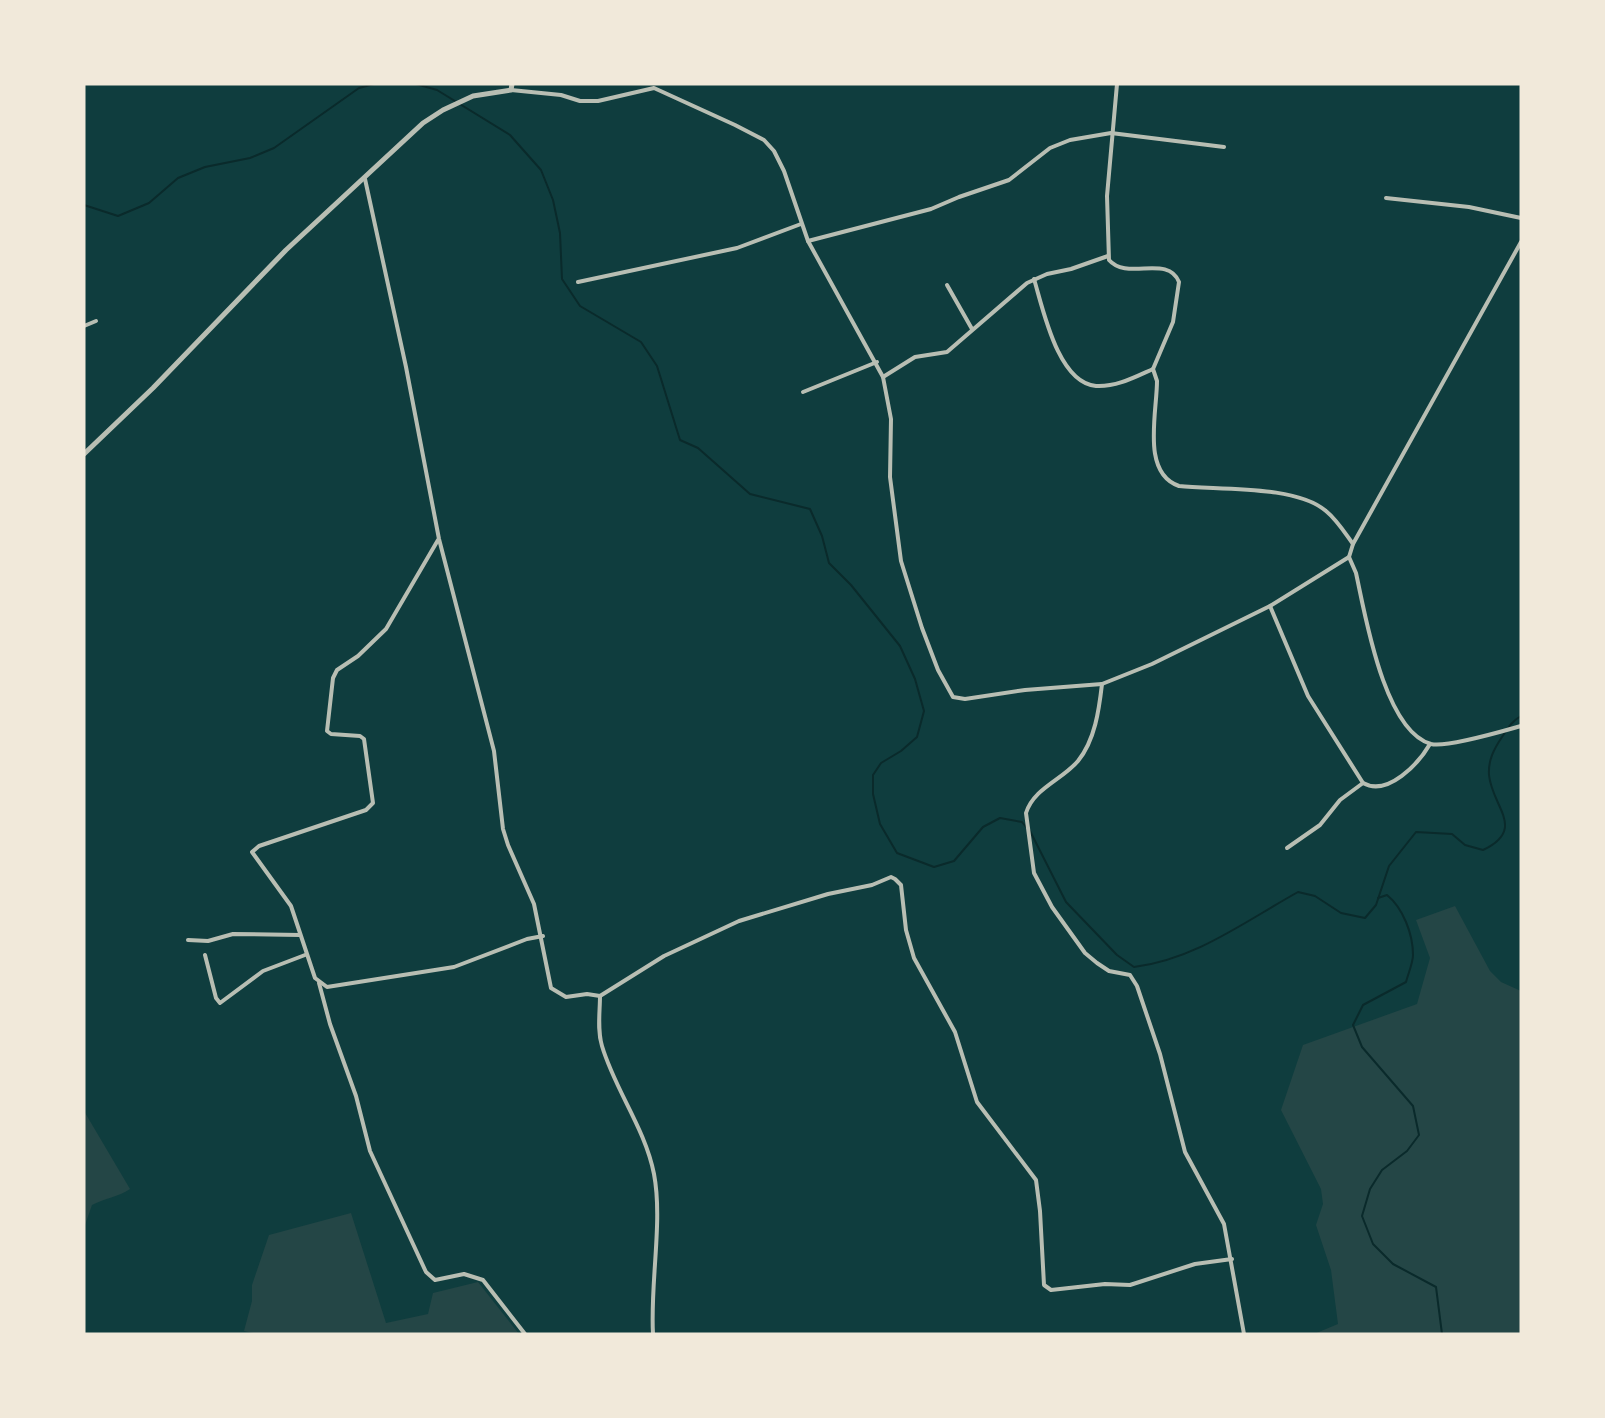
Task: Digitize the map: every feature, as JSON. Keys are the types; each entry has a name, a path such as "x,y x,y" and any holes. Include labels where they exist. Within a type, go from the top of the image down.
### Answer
{"street":[{"path":"1117,84 1107,196 1108,256 1120,269 1165,268 1177,276 1179,291 1175,311 1153,369 1157,381 1155,456 1162,474 1169,482 1179,486 1251,491 1302,498 1327,511 1353,544"},
{"path":"84,454 153,388 286,250 423,123 463,100 512,87 561,95 580,101 598,101 648,88 664,90 764,140 779,160 808,241 877,362 883,377 891,419 890,477 901,561 922,628 953,697 965,699 1025,690 1102,684 1152,664 1270,606 1349,557"},
{"path":"808,241 931,209 959,196 1010,180 1050,148 1070,140 1111,134 1224,147"},
{"path":"365,179 406,367 439,539 489,730 500,810 508,845 534,904 543,936 551,988 566,997 587,994 600,996 664,956 738,921 828,894 872,885 891,877 902,885 906,930 914,958 955,1032 977,1102 1036,1180 1044,1285 1051,1290 1105,1284 1130,1285 1195,1264 1232,1259"},
{"path":"1386,198 1469,207 1521,218"},
{"path":"578,282 737,248 801,224"},
{"path":"1521,242 1353,544 1349,557 1356,573 1384,684 1406,724 1430,744 1455,742 1521,726"},
{"path":"883,377 915,357 947,352 1034,279 1108,256"},
{"path":"1034,279 1065,364 1082,381 1094,386 1112,385 1153,369"},
{"path":"947,285 972,329"},
{"path":"84,326 96,321"},
{"path":"803,392 877,362"},
{"path":"439,539 386,629 358,656 340,668 333,678 327,731 331,734 360,736 364,740 373,803 366,810 253,849 254,857 291,906 305,954 319,983 330,1024 356,1096 370,1151 426,1272 435,1280 464,1274 483,1280 525,1334"},
{"path":"1270,606 1308,696 1363,783 1378,786 1398,778 1411,769 1430,744"},
{"path":"1102,684 1097,717 1086,750 1077,762 1035,796 1026,813 1034,873 1058,916 1085,953 1109,970 1130,975 1137,986 1160,1054 1185,1152 1221,1216 1232,1259 1237,1302 1244,1334"},
{"path":"1287,848 1320,825 1340,800 1363,783"},
{"path":"188,940 208,941 233,934 300,935"},
{"path":"319,983 327,987 454,967 527,939 543,936"},
{"path":"205,955 216,998 220,1003 263,971 305,954"},
{"path":"600,996 602,1046 646,1147 654,1175 656,1233 651,1300 654,1334"}],"shaded area":[{"path":"1455,906 1490,971 1501,982 1521,991 1521,1334 1314,1334 1338,1324 1331,1270 1316,1225 1323,1204 1321,1189 1281,1110 1303,1045 1417,1004 1430,958 1416,920"},
{"path":"84,1111 130,1189 92,1205 84,1228"},
{"path":"351,1213 386,1323 428,1314 433,1293 478,1282 519,1334 257,1334 244,1331 252,1301 252,1285 269,1235"}],"waterway":[{"path":"84,205 118,216 149,203 178,178 205,167 250,158 274,148 359,88 374,84"},
{"path":"416,84 437,90 510,135 541,170 553,200 560,233 562,279 580,306 641,342 657,366 680,440 698,448 750,494 810,509 822,536 829,563 851,585 900,646 915,679 924,711 917,737 901,751 881,763 873,775 873,794 880,824 897,853 934,867 954,861 983,827 1000,818 1022,822 1026,827"},
{"path":"1030,831 1066,902 1117,955 1134,967 1157,963 1199,948 1298,892 1315,896 1341,913 1365,918 1376,905 1389,866 1416,832 1452,834 1465,845 1483,850 1496,842 1503,834 1504,817 1491,787 1489,764 1502,737 1513,722 1521,716"},
{"path":"1378,898 1387,895 1402,914 1411,939 1412,961 1406,982 1363,1005 1353,1025 1362,1047 1413,1106 1419,1135 1407,1151 1382,1170 1370,1189 1362,1216 1373,1244 1393,1264 1436,1287 1442,1334"}]}
